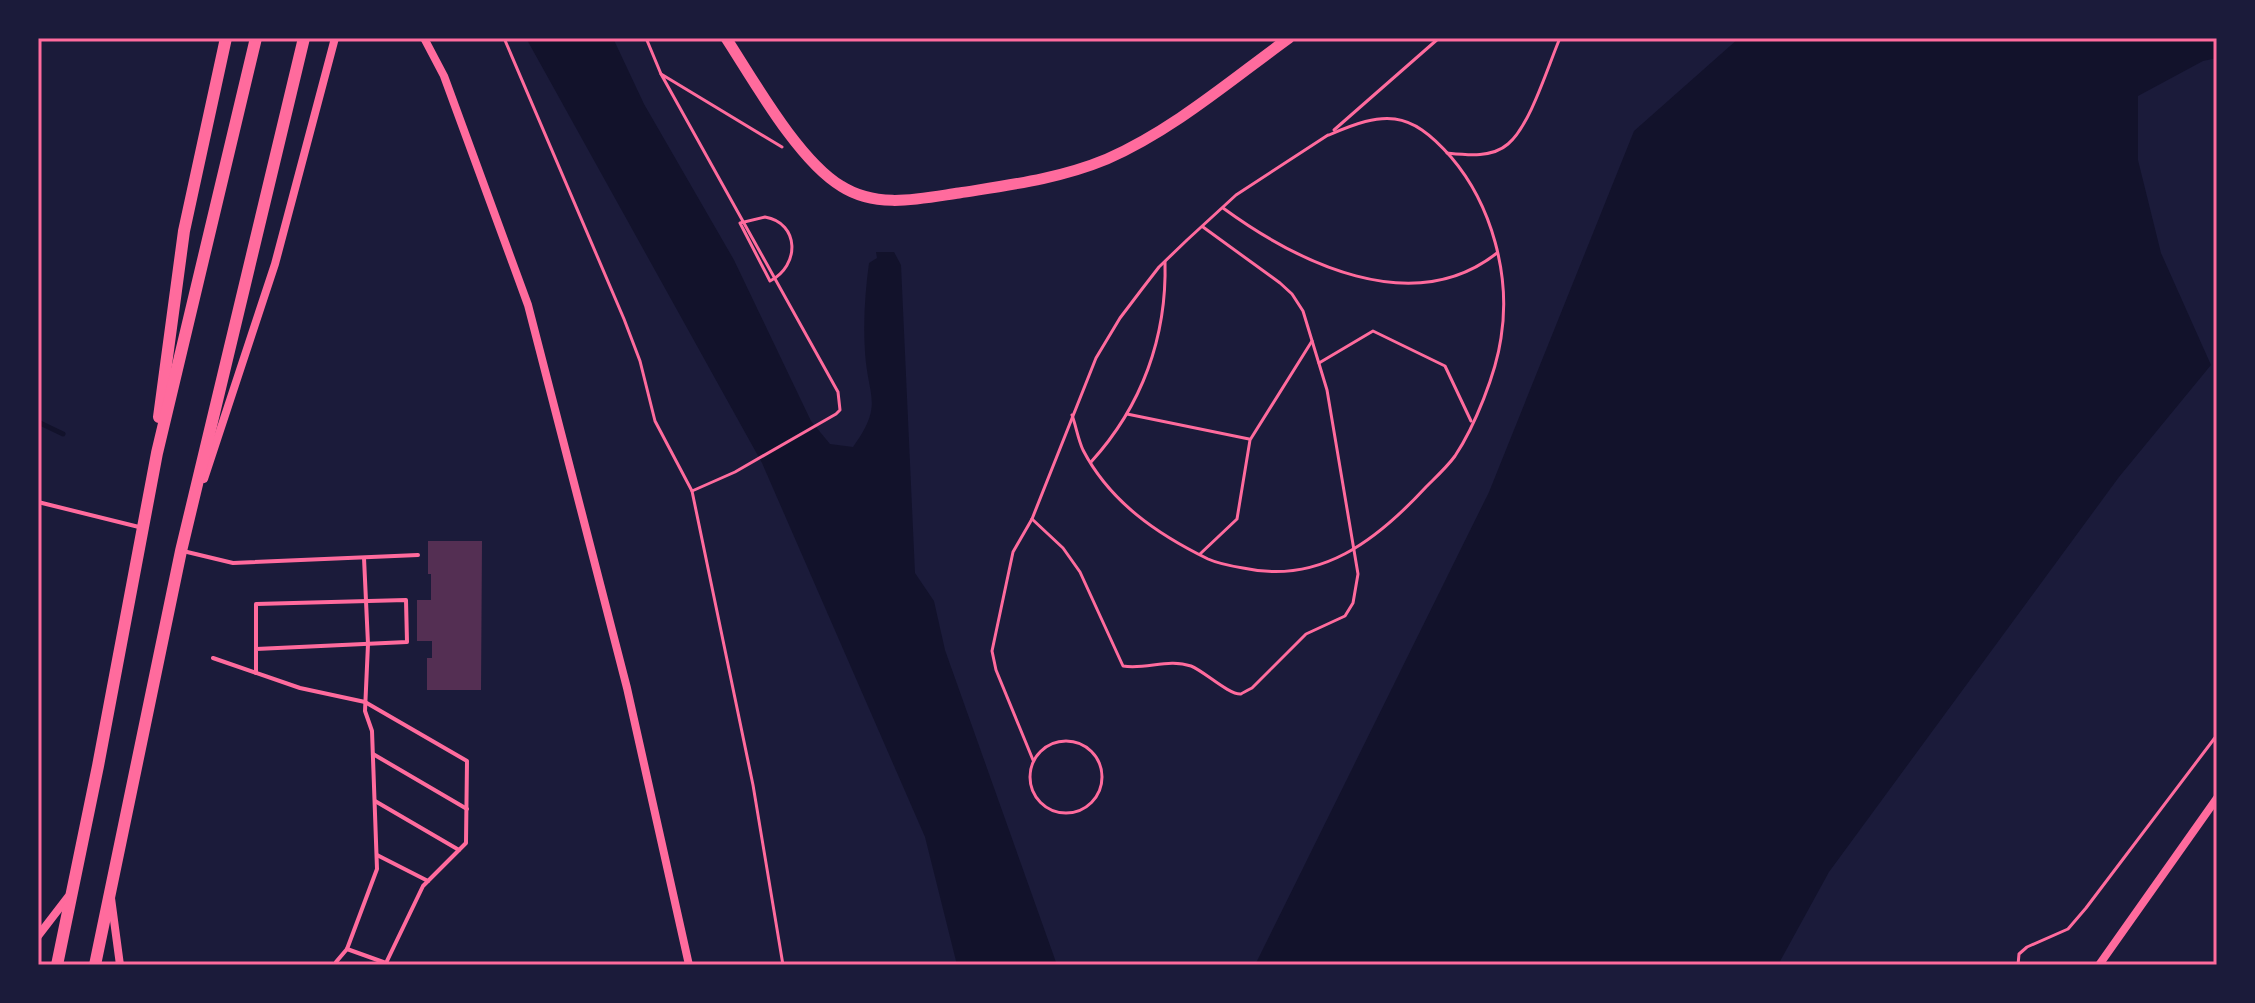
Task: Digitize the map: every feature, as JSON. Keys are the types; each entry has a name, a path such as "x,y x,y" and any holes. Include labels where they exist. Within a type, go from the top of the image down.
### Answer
{"main road":[{"path":"157,453 163,382 184,231 226,38"},
{"path":"57,965 157,453 256,38"},
{"path":"95,965 181,551 304,38"}],"street":[{"path":"185,537 275,264 335,38"},
{"path":"424,38 444,76 528,305 627,688 689,965"},
{"path":"726,38 780,122 821,171 839,186 862,197 880,201 919,199 1025,182 1068,173 1108,158 1160,130 1289,38"},
{"path":"2099,965 2217,798"},
{"path":"38,936 71,893"},
{"path":"111,897 120,965"}],"lane":[{"path":"38,502 142,528"},
{"path":"181,551 233,563 418,555"},
{"path":"336,962 347,949 377,869 372,731 365,711 368,644 364,558"},
{"path":"256,649 407,642 406,600 256,604 256,649 256,673"},
{"path":"213,658 300,688 365,702 467,761 466,843 423,886 386,963 347,949"},
{"path":"373,754 467,809"},
{"path":"375,801 460,850"},
{"path":"377,855 428,881"}],"path":[{"path":"504,38 624,319 640,361 655,421 692,491 753,785 783,965"},
{"path":"646,38 661,74 838,392 840,410 735,472 692,491"},
{"path":"1329,135 1439,38"},
{"path":"1447,153 1468,155 1493,152 1507,145 1522,129 1560,38"},
{"path":"661,74 781,147"},
{"path":"1033,760 1049,744 1060,740 1085,745 1101,765 1100,790 1083,809 1071,813 1049,809 1040,802 1030,782 1033,760 996,670 992,651 1013,552 1032,519 1072,415 1105,341 1120,318 1165,262 1223,208 1284,162 1354,124 1376,118 1406,119 1434,138 1480,201 1493,234 1504,291 1501,339 1472,423 1454,457 1398,518 1353,550 1309,570 1264,573 1215,562 1170,540 1134,514 1106,484 1082,448 1072,415"},
{"path":"1223,208 1279,245 1314,263 1358,278 1409,283 1447,278 1487,261 1497,253"},
{"path":"743,221 773,219 785,228 792,260 775,278"},
{"path":"1032,519 1063,548 1080,572 1123,666 1132,668 1176,662 1195,667 1232,692 1241,694 1252,688 1306,634 1345,616 1353,603 1358,574 1332,415 1303,311 1292,294 1202,226"},
{"path":"1091,462 1127,414 1146,375 1161,331 1165,262"},
{"path":"1319,363 1373,331 1445,366 1472,423"},
{"path":"1199,554 1237,519 1250,440 1312,341"},
{"path":"1127,414 1250,440"},
{"path":"2018,965 2019,954 2027,947 2068,929 2217,735"}],"shaded area":[{"path":"526,38 613,38 644,104 734,260 811,421 830,444 853,447 868,420 872,401 864,330 869,263 877,258 876,252 894,252 901,265 915,573 934,601 945,650 1057,965 957,965 925,837 762,463"},
{"path":"1739,38 2217,38 2217,58 2203,61 2138,96 2138,160 2161,253 2211,365 2119,477 1829,872 1778,965 1255,965 1489,492 1634,131"}],"building":[{"path":"428,541 482,541 481,690 427,690 427,658 432,658 432,641 417,641 417,600 431,600"}],"waterway":[{"path":"38,422 63,434"}]}
